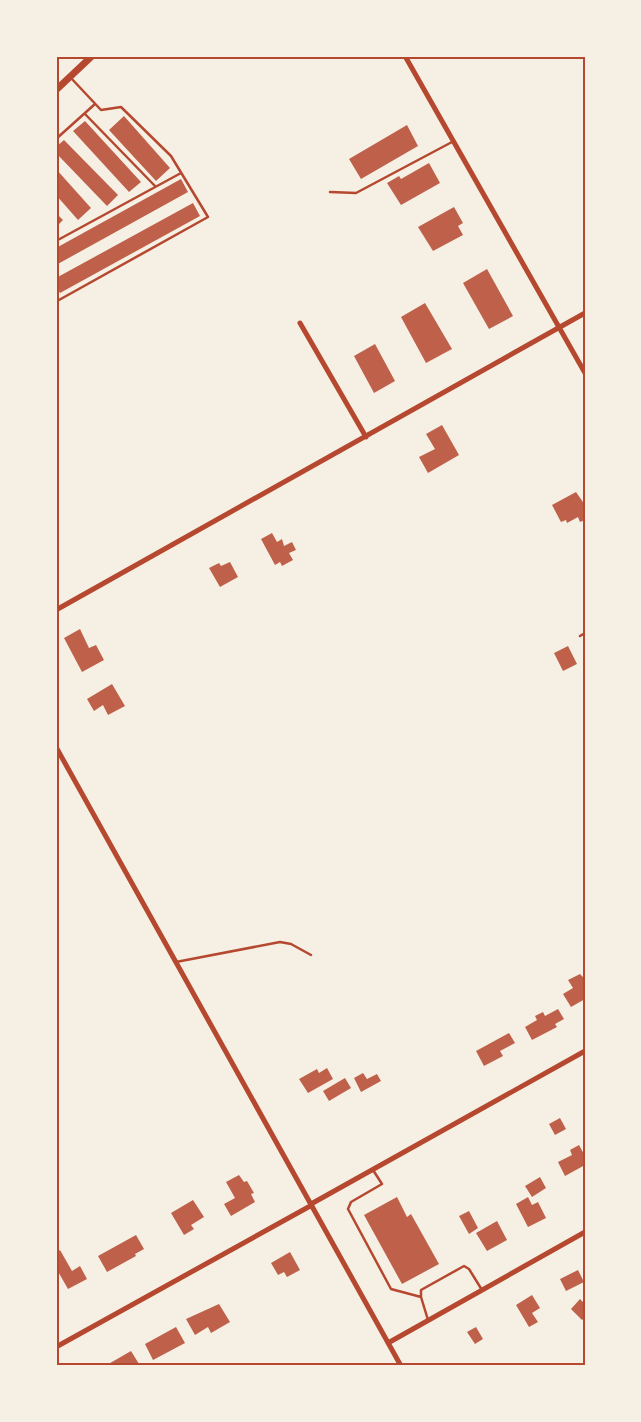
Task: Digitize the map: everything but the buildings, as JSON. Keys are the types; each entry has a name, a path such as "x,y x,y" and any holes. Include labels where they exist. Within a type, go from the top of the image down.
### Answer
{"main road":[{"path":"56,90 92,56"}],"street":[{"path":"405,56 585,373"},
{"path":"56,610 585,313"},
{"path":"300,323 366,436"},
{"path":"56,747 401,1366"},
{"path":"56,1347 585,1050"},
{"path":"388,1342 585,1232"}],"lane":[{"path":"56,296 59,300 208,217 171,156 121,107 101,110 70,77"},
{"path":"56,139 95,104"},
{"path":"85,114 155,187"},
{"path":"330,192 356,193 454,141"},
{"path":"56,241 181,173"},
{"path":"580,636 585,633"},
{"path":"176,962 280,942 290,944 311,955"},
{"path":"373,1169 382,1184 352,1202 348,1209 391,1288 420,1297"},
{"path":"428,1320 420,1297 421,1290 464,1266 469,1269 482,1290"}]}
